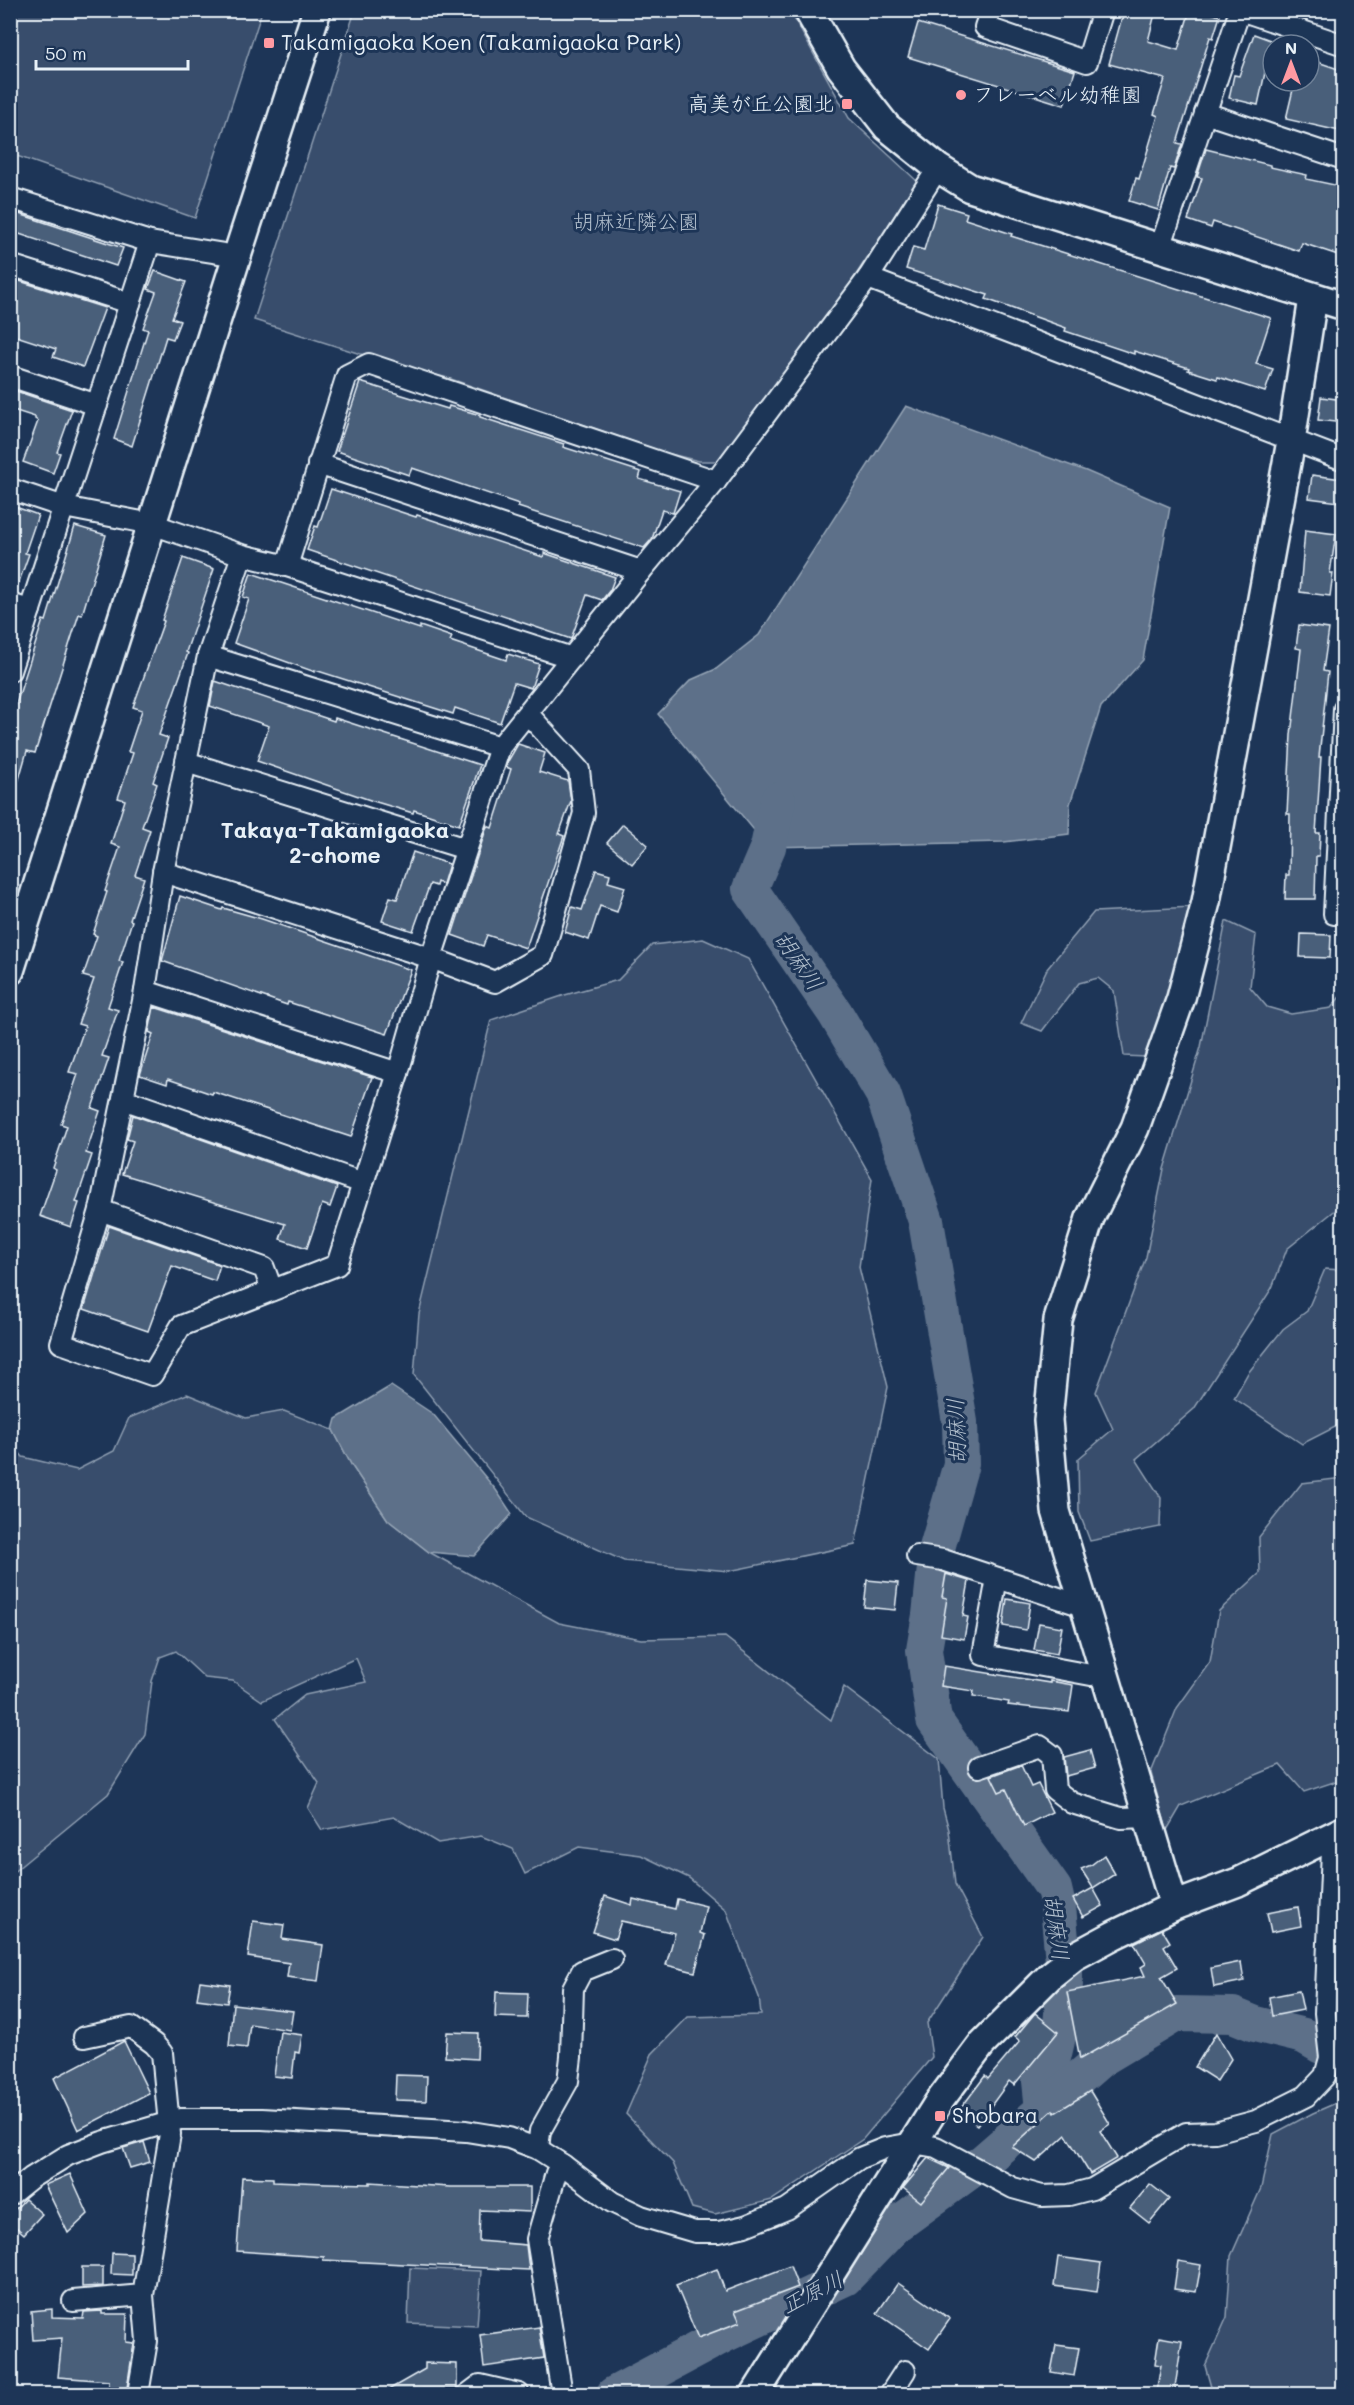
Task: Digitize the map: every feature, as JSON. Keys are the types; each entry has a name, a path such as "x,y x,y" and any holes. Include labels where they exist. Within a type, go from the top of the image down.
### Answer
{"street":[{"path":"10,971 237,256 318,10"},
{"path":"808,10 842,68 887,127 938,168 970,188 1344,306"},
{"path":"991,10 985,27 1087,62 1103,10"},
{"path":"1160,248 1240,10 1344,45"},
{"path":"1205,113 1344,159"},
{"path":"242,555 208,656 164,872 145,991 100,1210 61,1343 152,1375 181,1326 337,1265 398,1073 431,958 500,747 716,481 868,278 938,168"},
{"path":"10,198 150,242 237,256"},
{"path":"10,671 150,242"},
{"path":"10,266 130,303"},
{"path":"868,278 1344,460"},
{"path":"1174,1906 1056,1511 1048,1420 1058,1320 1089,1218 1135,1128 1181,998 1206,902 1292,441 1313,298"},
{"path":"286,566 347,375 369,364 716,481"},
{"path":"10,376 97,405"},
{"path":"318,464 641,571"},
{"path":"10,489 64,507 152,524 242,555 286,566 572,658"},
{"path":"10,604 30,610"},
{"path":"208,656 500,747"},
{"path":"1344,709 1334,914 1344,914"},
{"path":"164,872 431,958 495,982 543,955 584,813 579,770 528,714"},
{"path":"186,762 466,849"},
{"path":"145,991 398,1073"},
{"path":"123,1099 363,1182"},
{"path":"100,1210 264,1268 272,1290"},
{"path":"917,1556 943,1560 1074,1603 1084,1601"},
{"path":"997,1578 983,1655 1091,1675 1105,1672"},
{"path":"979,1767 1040,1746 1052,1755 1055,1790 1072,1803 1121,1818 1148,1817"},
{"path":"755,2394 938,2103 982,2044 1052,1975 1075,1956 1174,1906 1238,1882 1334,1835"},
{"path":"10,2195 31,2178 68,2155 169,2121 262,2119 466,2131 509,2139 538,2149 612,2202 641,2216 695,2232 719,2232 745,2226 787,2209 860,2158 885,2148 913,2143 936,2146 1012,2188 1042,2196 1069,2195 1092,2189 1186,2133 1215,2132 1256,2121 1306,2096 1325,2076 1330,2058 1325,2013 1334,1835"},
{"path":"538,2149 540,2131 568,2082 573,1988 582,1971 612,1959"},
{"path":"84,2037 131,2028 154,2044 162,2053 170,2134 143,2295 147,2341 138,2394"},
{"path":"562,2394 537,2239 556,2173 563,2165"},
{"path":"73,2301 143,2295"},
{"path":"890,2394 905,2371"},
{"path":"468,2394 480,2385 519,2394"}],"green space":[{"path":"11,10 262,11 195,218 11,154"},
{"name":"胡麻近隣公園","path":"355,11 790,11 849,118 917,181 816,336 774,387 719,461 699,461 666,453 448,378 395,365 254,320"},
{"path":"1193,907 1176,987 1146,1057 1124,1056 1114,991 1098,978 1079,983 1042,1031 1021,1023 1047,969 1094,912"},
{"path":"1226,921 1256,935 1250,987 1267,1007 1291,1014 1331,1008 1343,993 1343,1204 1287,1249 1272,1288 1194,1409 1136,1459 1161,1498 1160,1527 1090,1541 1079,1512 1078,1459 1113,1429 1096,1392 1146,1257 1164,1169 1201,1047"},
{"path":"703,939 748,959 872,1179 859,1267 888,1387 855,1545 729,1571 624,1561 526,1517 414,1375 419,1314 491,1020 618,980 652,945"},
{"path":"1325,1269 1343,1270 1343,1423 1302,1444 1234,1398 1248,1373 1283,1329 1307,1311"},
{"path":"187,1394 246,1418 284,1411 333,1430 352,1466 388,1520 429,1552 559,1623 641,1639 725,1637 831,1720 844,1687 939,1759 943,1808 949,1830 955,1884 983,1937 927,2023 932,2057 863,2139 772,2200 715,2214 692,2208 673,2163 626,2114 652,2054 688,2017 761,2015 759,1997 726,1910 689,1878 641,1855 579,1847 525,1874 513,1849 481,1836 438,1843 394,1817 322,1830 308,1808 319,1783 275,1719 305,1695 366,1682 356,1658 262,1701 233,1681 205,1678 176,1651 160,1657 152,1681 145,1734 108,1794 11,1874 10,1442 23,1457 77,1470 114,1451 129,1418"},
{"path":"1343,1478 1343,1779 1304,1792 1280,1765 1181,1806 1167,1830 1151,1773 1177,1708 1210,1662 1219,1611 1260,1573 1259,1537 1302,1483"},
{"path":"1343,2100 1343,2394 1213,2394 1205,2366 1227,2317 1231,2256 1261,2188 1273,2134"},
{"path":"410,2268 481,2271 477,2326 408,2323"}],"shaded area":[{"path":"906,406 1086,471 1170,507 1143,660 1101,707 1070,804 1069,834 1004,842 768,847 658,714 691,680 716,669 759,635"},
{"path":"391,1386 433,1414 496,1490 512,1514 474,1556 429,1552 388,1520 352,1466 333,1430 336,1419"}],"building":[{"path":"1124,10 1156,10 1148,41 1178,50 1190,10 1202,10 1220,16 1213,38 1210,37 1177,143 1182,144 1174,169 1170,168 1158,210 1129,201 1136,178 1139,179 1158,116 1154,114 1165,79 1109,64"},
{"path":"918,23 1075,71 1064,105 908,57"},
{"path":"1254,34 1261,37 1261,91 1258,105 1229,98 1234,75 1239,76"},
{"path":"1321,63 1344,71 1344,132 1286,119 1292,93 1321,93"},
{"path":"1206,149 1307,175 1306,179 1344,187 1344,239 1338,255 1302,243 1299,251 1213,222 1211,228 1188,220 1202,178 1197,177"},
{"path":"938,204 967,213 965,219 1012,234 1011,236 1271,318 1256,364 1273,369 1265,392 1188,370 1189,368 1134,351 1134,354 1065,331 1066,328 986,299 988,295 906,269 913,247 924,250"},
{"path":"10,211 123,248 116,266 10,231"},
{"path":"155,271 186,282 172,318 180,321 173,339 166,337 132,446 114,439 148,330 143,328 156,292 148,289"},
{"path":"10,278 105,308 83,367 53,357 56,349 10,334"},
{"path":"360,382 448,409 449,406 480,415 480,417 564,444 563,447 641,472 639,479 680,491 673,513 662,510 652,539 644,548 518,507 519,504 412,468 409,475 337,451"},
{"path":"10,389 72,410 57,452 60,453 53,473 23,462 38,421 35,417 10,409"},
{"path":"1321,397 1344,400 1344,423 1318,420"},
{"path":"1312,475 1342,479 1339,502 1309,498"},
{"path":"331,489 543,557 544,553 615,577 610,590 602,600 587,595 571,639 307,550 315,526 318,527"},
{"path":"10,505 38,515 25,553 29,554 15,593 10,592"},
{"path":"75,526 106,535 82,615 79,614 35,753 27,751 15,793 10,793 10,723 43,620 46,621"},
{"path":"1305,530 1336,534 1330,573 1333,573 1330,596 1300,592"},
{"path":"183,558 214,569 159,735 168,738 153,782 157,784 142,827 150,830 135,875 144,878 119,961 123,962 108,1007 118,1010 102,1056 109,1058 92,1108 100,1111 86,1153 92,1155 76,1202 79,1203 71,1227 40,1216 56,1170 53,1168 67,1126 61,1124 78,1074 69,1072 85,1026 78,1024 94,979 83,976 97,936 93,934 120,847 111,844 125,800 118,798 133,753 128,752 142,710 133,707 164,621 162,620"},
{"path":"251,573 420,629 420,626 452,637 450,641 506,660 508,654 539,664 531,688 514,683 500,723 455,708 453,714 315,670 315,672 234,643 249,599 243,597"},
{"path":"1299,625 1329,629 1323,671 1328,672 1319,757 1321,757 1316,833 1320,833 1319,856 1316,856 1315,899 1285,899 1286,875 1289,875 1290,814 1287,814 1291,735 1301,649 1296,648"},
{"path":"215,681 334,721 335,718 480,765 459,825 414,810 413,813 373,801 257,761 269,726 210,706"},
{"path":"518,744 545,753 539,772 568,781 571,801 559,834 564,836 526,948 487,935 483,946 452,935 487,826 492,828 511,769 506,767 508,761"},
{"path":"623,824 648,845 632,864 607,843"},
{"path":"413,852 449,864 443,884 437,882 436,886 430,884 413,931 382,921 390,897 397,899"},
{"path":"596,870 610,874 608,882 625,887 617,912 600,906 589,940 565,932 572,907 582,910"},
{"path":"180,896 222,910 223,908 262,919 411,970 387,1034 288,1002 287,1005 162,961"},
{"path":"1301,934 1331,935 1330,958 1300,957"},
{"path":"154,1007 372,1077 351,1137 213,1092 212,1094 168,1079 167,1084 140,1075 153,1034 149,1032"},
{"path":"133,1115 337,1187 330,1207 322,1204 307,1248 280,1239 285,1224 122,1174 133,1141 127,1139"},
{"path":"109,1226 220,1265 215,1281 172,1266 148,1331 84,1309"},
{"path":"946,1574 969,1581 963,1616 968,1617 964,1639 941,1635 947,1598 942,1597"},
{"path":"867,1580 898,1583 895,1610 864,1607"},
{"path":"1007,1599 1030,1603 1026,1630 1003,1626"},
{"path":"1039,1623 1062,1627 1057,1654 1034,1650"},
{"path":"944,1666 1073,1685 1069,1712 1008,1705 1009,1702 973,1696 974,1691 941,1686"},
{"path":"1090,1750 1095,1768 1066,1776 1064,1757"},
{"path":"1021,1765 1031,1787 1038,1784 1052,1812 1024,1826 1006,1789 999,1792 991,1776"},
{"path":"1104,1855 1115,1874 1093,1888 1081,1869"},
{"path":"1093,1888 1103,1906 1083,1917 1073,1899"},
{"path":"605,1896 632,1905 633,1899 675,1909 677,1899 706,1906 700,1933 705,1935 695,1972 666,1965 675,1933 621,1921 615,1939 593,1932"},
{"path":"1298,1907 1301,1926 1271,1932 1267,1913"},
{"path":"253,1921 284,1925 282,1939 323,1945 318,1981 287,1977 289,1963 248,1957"},
{"path":"1162,1929 1170,1942 1164,1946 1177,1968 1161,1977 1177,2004 1080,2059 1067,1992 1145,1976 1141,1967 1146,1964 1134,1943"},
{"path":"1241,1962 1244,1981 1214,1987 1211,1968"},
{"path":"200,1981 230,1985 227,2003 197,1999"},
{"path":"1299,1991 1303,2010 1272,2016 1269,1997"},
{"path":"496,1992 528,1993 527,2018 495,2017"},
{"path":"233,2004 293,2011 290,2030 250,2024 247,2048 229,2046"},
{"path":"1035,2013 1058,2032 1014,2085 1009,2081 977,2125 958,2112 985,2076 988,2079 1020,2041 1015,2037"},
{"path":"280,2032 302,2035 299,2053 295,2052 292,2078 274,2076"},
{"path":"447,2032 478,2033 477,2059 445,2057"},
{"path":"1216,2033 1231,2059 1217,2081 1195,2067"},
{"path":"124,2041 149,2093 78,2130 54,2078"},
{"path":"396,2075 427,2076 426,2101 395,2100"},
{"path":"1090,2091 1110,2124 1100,2131 1117,2158 1090,2174 1066,2135 1036,2162 1012,2147 1053,2110 1055,2113"},
{"path":"144,2142 150,2162 130,2168 123,2148"},
{"path":"928,2158 949,2168 921,2202 903,2188"},
{"path":"70,2174 88,2214 68,2233 45,2185"},
{"path":"242,2177 326,2183 370,2184 370,2182 450,2187 530,2187 530,2212 480,2210 479,2241 526,2245 529,2270 323,2260 324,2257 237,2251"},
{"path":"1150,2184 1169,2199 1149,2223 1130,2208"},
{"path":"25,2199 42,2214 24,2234 10,2222 10,2215"},
{"path":"112,2253 132,2254 132,2275 111,2274"},
{"path":"1058,2257 1101,2263 1097,2292 1054,2286"},
{"path":"1178,2261 1201,2265 1196,2292 1174,2289"},
{"path":"790,2266 798,2287 735,2311 740,2322 698,2338 676,2285 717,2269 725,2291"},
{"path":"82,2267 103,2267 103,2286 82,2287"},
{"path":"898,2283 950,2319 929,2349 877,2313"},
{"path":"52,2309 52,2317 83,2318 84,2312 102,2311 102,2314 127,2314 126,2342 134,2343 126,2394 109,2393 109,2381 58,2377 62,2338 33,2340 31,2311"},
{"path":"539,2327 544,2358 484,2367 480,2335"},
{"path":"1159,2337 1182,2341 1174,2394 1156,2394 1161,2365 1155,2364"},
{"path":"1056,2345 1079,2348 1074,2376 1051,2372"},
{"path":"425,2363 457,2364 457,2389 423,2389 426,2394 381,2394 425,2369"}],"waterway":[{"name":"胡麻川","path":"778,800 768,847 750,889 835,1013 883,1094 926,1221 960,1422 961,1464 937,1548 924,1650 934,1720 1054,1889 1058,1906 1065,1984 1061,2024 1051,2066 1040,2081 1043,2110"},
{"name":"正原川","path":"614,2394 726,2334 845,2278 895,2226 984,2161 1101,2059 1176,2014 1233,2015 1255,2024 1304,2036 1344,2056"}],"place":[{"name":"Takamigaoka Koen (Takamigaoka Park)","path":"269,43"},
{"name":"フレーベル幼稚園","path":"961,95"},
{"name":"高美が丘公園北","path":"847,104"},
{"name":"Shobara","path":"940,2116"}],"district":[{"name":"Takaya-Takamigaoka 2-chome","path":"335,842"}]}
